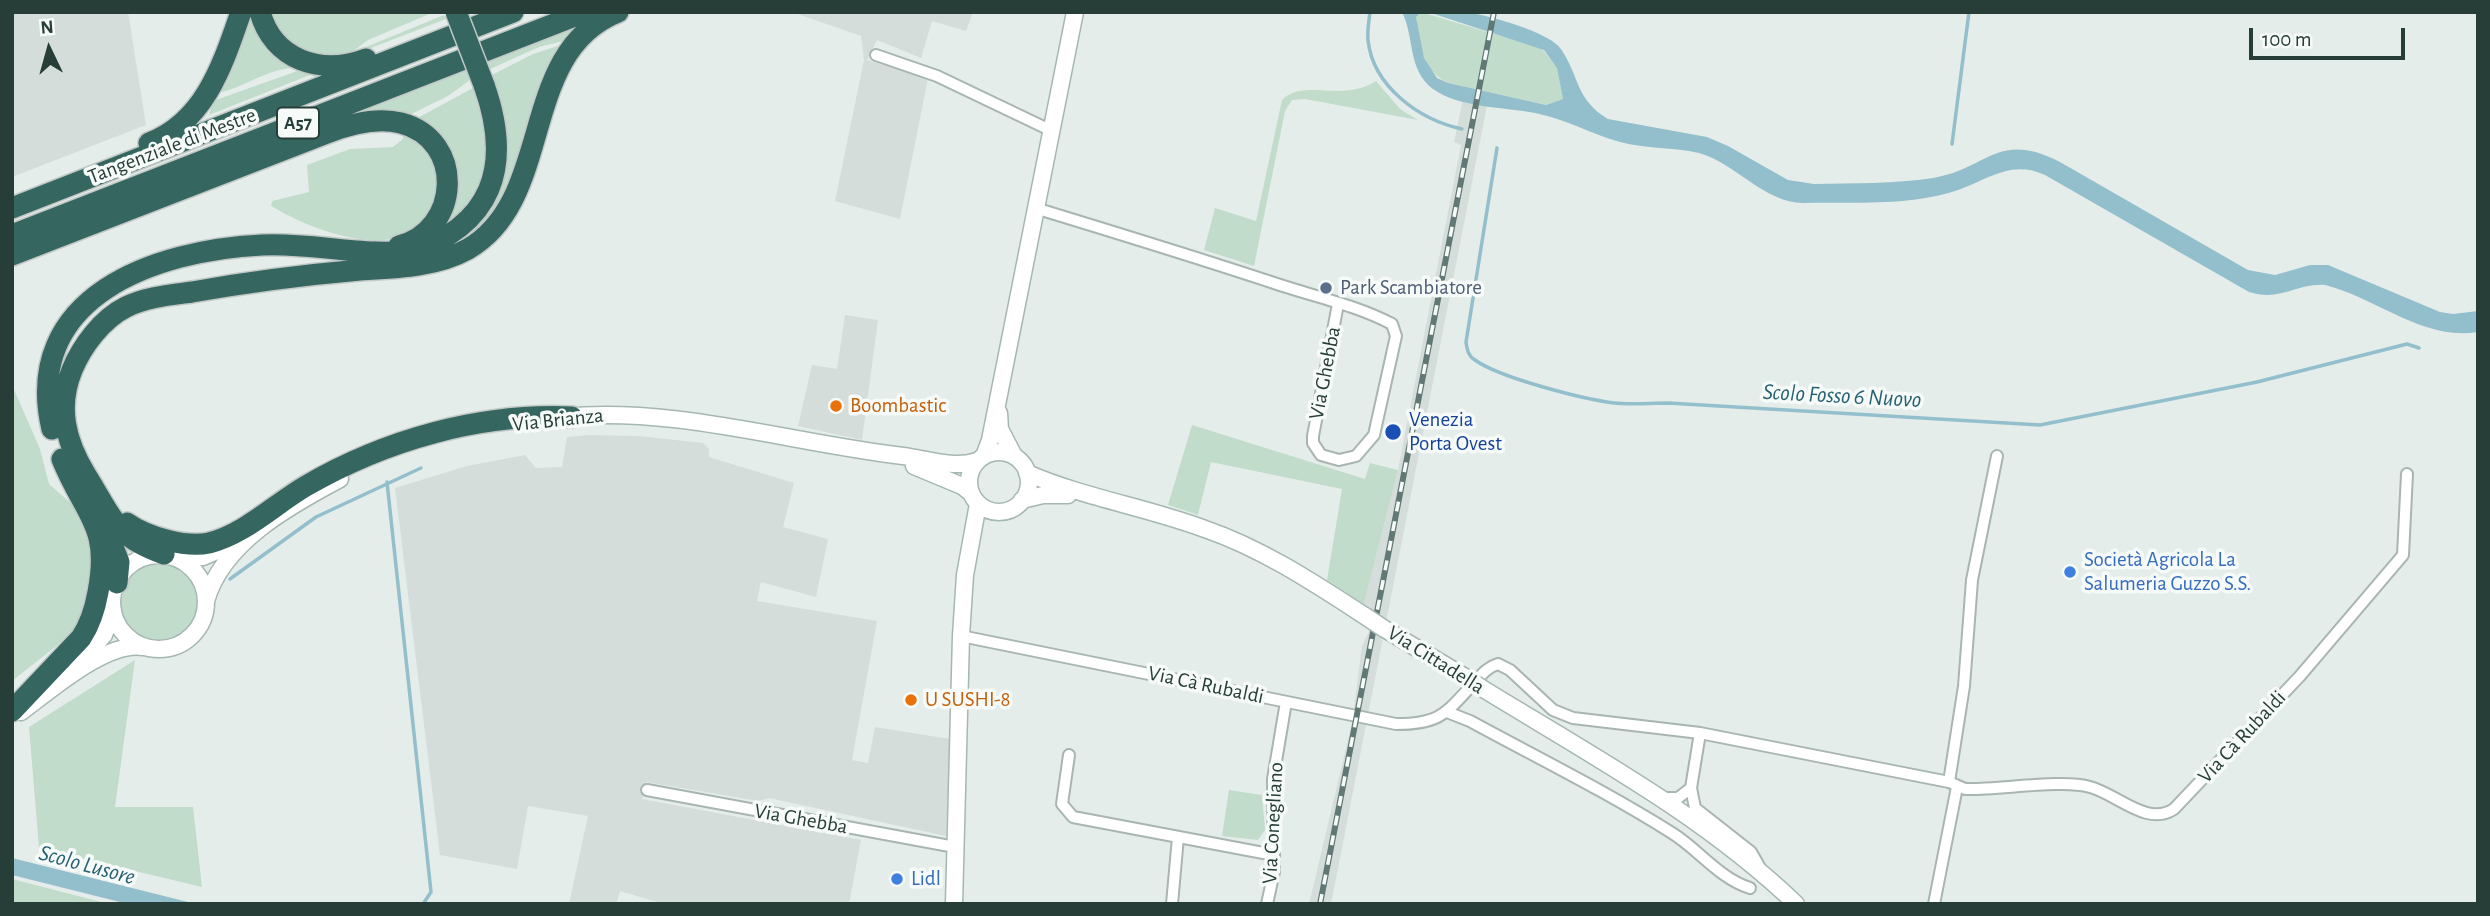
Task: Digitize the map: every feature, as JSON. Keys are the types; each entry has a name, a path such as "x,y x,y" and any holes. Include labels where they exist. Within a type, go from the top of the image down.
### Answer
{"highway":[{"name":"A57","path":"12,208 91,165 161,139 190,116 217,77 241,12"},
{"name":"A57","path":"260,12 272,41 285,53 318,65 360,61 425,36 444,39"},
{"name":"A57","path":"355,271 423,249 450,236 478,209 489,189 497,147 493,111 456,12"},
{"name":"Tangenziale di Mestre","path":"12,208 513,12"},
{"name":"Tangenziale di Mestre","path":"12,235 584,12"},
{"name":"A57","path":"12,711 67,655 89,626 104,557 95,505 74,452 62,407 64,390 73,366 108,318 127,306 149,299 270,278 400,267 447,258 475,244 500,221 513,201 547,98 573,47 584,33 618,12"},
{"name":"A57","path":"12,254 346,126 377,121 406,125 427,138 440,152 449,180 447,199 430,229 413,243 370,253"},
{"name":"A57","path":"117,583 117,551 112,538 95,505 55,443 48,390 50,370 61,334 89,300 112,283 146,266 206,253 262,245 370,253 423,249"},
{"name":"A57","path":"95,505 139,531 175,540 206,543 240,529 337,468 377,451 491,421 526,415 572,416"},
{"name":"A57","path":"95,505 131,541 172,556"}],"main road":[{"path":"954,904 961,636 974,498 970,475 981,459 999,393 1075,12"},
{"path":"968,559 985,525 1001,511 1022,500 1029,482 1027,472 1014,456 1000,429 999,393"},
{"name":"Via Brianza","path":"251,537 327,486 410,449 487,429 572,416 636,415 671,418 889,456 965,465 981,459"},
{"path":"981,459 999,452 1014,456"},
{"name":"Via Brianza","path":"889,456 929,471 974,498"},
{"name":"Via Cittadella","path":"1027,472 1084,496 1151,511 1228,538 1301,575 1659,797 1710,831 1796,904"},
{"name":"Via Cittadella","path":"1022,500 1043,495 1084,496"},
{"path":"974,498 1001,511"},
{"path":"56,686 100,641 113,610 117,583 126,569 137,560 172,556 203,557 251,537"},
{"path":"12,719 56,686 113,652 128,646 165,649 189,638 199,628 215,573 251,537"},
{"path":"172,556 198,574 206,601"},
{"path":"113,610 122,630 131,640 149,648"}],"street":[{"path":"876,55 937,76 1050,130"},
{"name":"Via Ghebba","path":"1035,208 1342,306 1392,324 1396,336 1374,435 1356,456 1339,460 1321,455 1313,443 1313,436 1342,306"},
{"path":"1934,904 1953,785 1972,580 1997,456"},
{"name":"Via Cà Rubaldi","path":"961,636 1396,724 1423,724 1447,712 1488,668 1498,664 1510,670 1553,710 1573,718 1700,733 1953,785 1991,790 2082,785 2153,815 2167,814 2300,676 2403,555 2407,474"},
{"name":"Via Conegliano","path":"1268,904 1274,855 1273,779 1286,702"},
{"path":"1447,712 1471,721 1658,824 1688,842 1735,882 1750,888"},
{"path":"1700,733 1691,788 1696,810 1756,858 1763,874"},
{"path":"1069,755 1062,804 1067,814 1274,855"},
{"path":"1659,797 1678,798 1691,788"},
{"name":"Via Ghebba","path":"648,790 955,847"},
{"path":"1172,904 1178,837"}],"shaded area":[{"path":"12,12 128,12 146,125 12,177"},
{"path":"792,12 973,12 966,31 932,21 921,58 877,40 867,60 928,78 900,219 835,201 864,60 861,36"},
{"path":"1476,37 1499,44 1331,904 1309,904 1352,723 1362,646 1369,631 1364,604 1398,470 1461,145 1454,142"},
{"path":"845,315 878,320 862,440 798,426 812,365 837,369"},
{"path":"639,436 703,443 709,449 709,457 794,483 783,527 828,539 816,597 761,582 757,601 877,621 852,760 868,763 875,727 950,739 946,836 769,798 758,801 646,782 642,799 861,840 849,904 664,904 620,891 616,904 569,904 588,816 528,806 517,869 440,855 395,488 467,466 525,455 536,468 562,467 567,437"}],"green space":[{"path":"247,12 315,73 209,115 213,101 303,69 292,68 271,73 218,93"},
{"path":"266,12 434,12 368,40 348,55 316,56 292,48"},
{"path":"1421,12 1541,48 1557,67 1563,99 1546,105 1448,83 1439,78 1423,55 1416,16"},
{"path":"444,15 446,19 358,53 361,49"},
{"path":"582,25 571,39 539,47 488,70 485,62"},
{"path":"564,44 510,192 476,235 452,246 486,213 490,76 533,54"},
{"path":"465,69 470,80 448,96 403,118 339,119"},
{"path":"1376,81 1400,109 1418,120 1305,99 1292,100 1285,111 1254,266 1204,250 1215,208 1256,221 1282,100 1301,91 1350,90"},
{"path":"473,88 480,105 485,142 483,171 473,195 442,231 451,195 412,121"},
{"path":"407,128 427,145 439,175 434,206 414,229 400,237 383,240 354,238 311,226 271,206 272,201 309,192 307,165 350,149 393,147 402,140"},
{"path":"12,385 40,449 49,484 80,511 90,528 95,576 78,629 12,681"},
{"path":"1192,425 1365,479 1370,463 1398,470 1364,604 1327,580 1342,489 1211,462 1198,515 1168,505"},
{"path":"152,564 166,564 180,570 191,581 195,587 195,617 186,629 174,638 152,640 138,634 127,623 121,609 121,595 127,581 138,570"},
{"path":"135,660 115,807 193,807 202,887 39,848 29,727"},
{"path":"1229,790 1262,795 1265,830 1258,840 1222,836"},
{"path":"12,879 109,904 12,904"}],"water":[{"path":"1402,12 1421,12 1416,17 1424,58 1437,78 1448,83 1546,105 1563,99 1557,68 1544,50 1428,12 1466,12 1517,25 1544,36 1561,49 1589,104 1608,119 1707,137 1788,180 1814,184 1918,180 1952,173 2007,151 2039,153 2060,162 2248,270 2275,275 2310,265 2328,265 2440,312 2453,314 2478,311 2478,332 2458,333 2419,325 2325,285 2270,295 2249,292 2045,175 2033,171 2010,170 1955,191 1919,199 1860,203 1789,201 1776,197 1725,165 1699,153 1630,144 1546,116 1482,106 1444,95 1433,89 1419,72"},
{"path":"12,858 196,904 128,904 12,875"}],"waterway":[{"name":"Scolo Fosso 6 Nuovo","path":"1370,12 1368,37 1372,57 1389,86 1401,99 1430,118 1462,129"},
{"path":"1952,144 1969,12"},
{"name":"Scolo Fosso 6 Nuovo","path":"1497,148 1466,342 1468,352 1475,360 1503,374 1600,401 2040,425 2257,382 2407,344 2419,348"},
{"path":"230,579 316,517 421,468"},
{"path":"387,482 431,892 423,904"}],"railway":[{"path":"1320,904 1494,12"}],"place":[{"name":"Park Scambiatore","path":"1326,288"},
{"name":"Boombastic","path":"836,406"},
{"name":"Venezia Porta Ovest","path":"1393,432"},
{"name":"Società Agricola La Salumeria Guzzo S.S.","path":"2070,572"},
{"name":"U SUSHI-8","path":"911,700"},
{"name":"Lidl","path":"897,879"}],"water label":[{"name":"Scolo Lusore","path":"87,865"}]}
